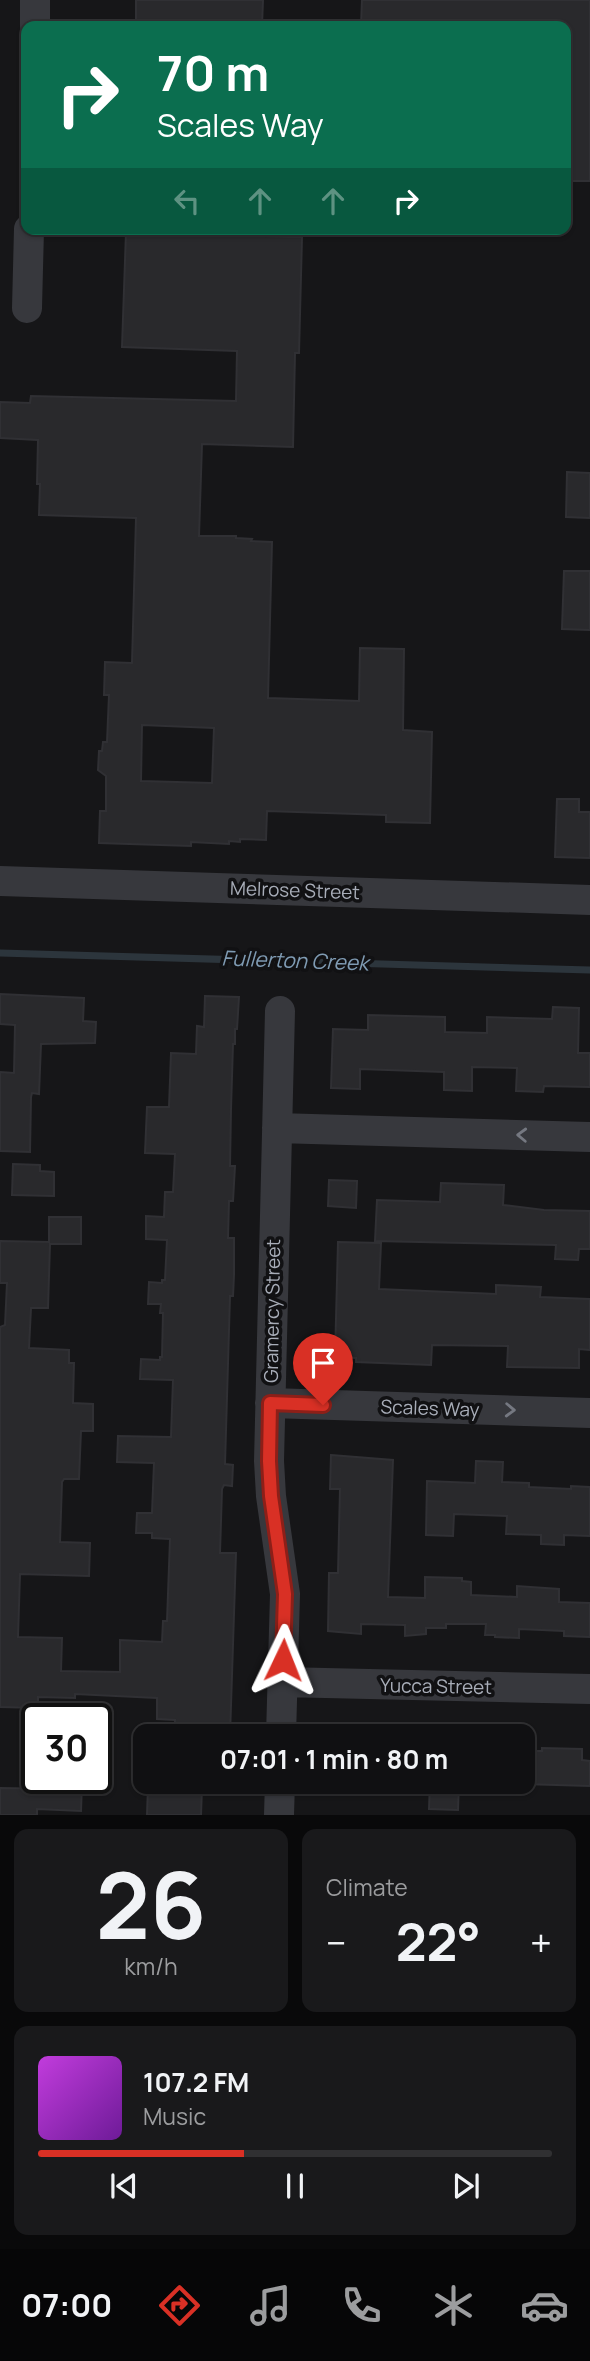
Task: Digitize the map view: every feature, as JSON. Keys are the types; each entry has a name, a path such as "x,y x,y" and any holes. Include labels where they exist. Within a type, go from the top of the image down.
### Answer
{"street":[{"path":"35,21 36,0"},
{"path":"27,308 29,235"},
{"name":"Melrose Street","path":"0,881 590,900"},
{"name":"Gramercy Street","path":"279,1011 269,1461 271,1496 285,1594 281,1724"},
{"path":"277,1128 590,1137"},
{"name":"Scales Way","path":"270,1403 590,1413"},
{"name":"Yucca Street","path":"282,1682 590,1689"},
{"path":"279,1815 280,1794"}],"building":[{"path":"136,0 263,0 262,21 136,21"},
{"path":"362,0 590,0 590,181 571,181 571,21 361,21"},
{"path":"126,235 302,237 293,447 202,444 199,536 236,536 252,539 251,541 272,542 268,698 359,701 360,648 404,649 403,730 432,732 430,823 386,822 386,815 267,811 266,840 240,839 240,842 229,841 229,844 191,842 191,846 99,843 100,811 106,811 106,776 98,770 99,751 102,751 103,742 107,742 109,695 104,695 105,662 132,663 136,518 39,515 38,440 0,438 0,402 30,403 31,396 236,401 237,351 122,347","holes":["142,725 214,728 212,783 141,781"]},
{"path":"567,472 590,473 590,518 566,517"},
{"path":"564,571 590,571 590,630 562,629"},
{"path":"557,799 579,799 579,812 590,812 590,858 555,857"},
{"path":"0,994 84,998 83,1021 96,1022 95,1043 41,1044 39,1094 32,1093 31,1097 30,1152 0,1151 0,1072 14,1073 15,1025 0,1024"},
{"path":"205,996 239,997 233,1044 231,1109 230,1166 235,1166 233,1201 229,1201 228,1238 234,1238 234,1275 233,1296 230,1296 225,1464 233,1465 232,1486 224,1485 222,1489 220,1553 236,1553 230,1724 175,1724 175,1720 157,1719 157,1698 75,1694 75,1698 38,1697 38,1703 21,1703 21,1708 0,1707 0,1327 5,1325 7,1283 0,1283 0,1241 49,1242 49,1217 81,1217 81,1244 50,1244 48,1308 31,1308 29,1348 69,1350 69,1363 74,1363 73,1403 93,1404 93,1431 81,1431 79,1479 64,1479 62,1482 60,1542 90,1543 89,1576 20,1574 18,1637 62,1638 61,1671 120,1672 120,1640 162,1642 163,1621 167,1621 170,1539 152,1538 152,1533 136,1533 137,1513 152,1513 154,1463 117,1462 118,1436 171,1437 173,1380 140,1379 141,1359 160,1360 162,1357 161,1304 148,1304 149,1282 162,1283 162,1280 165,1280 167,1240 146,1239 146,1216 164,1217 165,1192 173,1192 175,1154 145,1153 147,1107 169,1107 171,1053 196,1054 197,1026 204,1027"},
{"path":"553,1007 579,1008 578,1053 590,1053 590,1087 544,1086 543,1092 516,1091 517,1068 472,1067 472,1091 444,1090 444,1072 360,1069 360,1089 331,1088 333,1029 368,1030 368,1015 445,1017 445,1032 487,1033 487,1017 552,1019"},
{"path":"13,1164 40,1165 40,1171 54,1172 54,1196 12,1195"},
{"path":"329,1180 357,1181 356,1208 328,1206"},
{"path":"441,1183 504,1185 503,1205 544,1210 590,1211 590,1249 579,1249 578,1260 555,1259 556,1245 375,1241 377,1200 440,1202"},
{"path":"338,1242 381,1243 379,1289 496,1294 496,1285 541,1287 540,1297 590,1299 590,1350 579,1349 579,1368 507,1367 508,1346 432,1345 431,1365 356,1362 356,1358 335,1357"},
{"path":"331,1455 393,1460 388,1597 425,1598 425,1577 462,1578 462,1581 471,1582 471,1595 517,1597 517,1586 559,1589 559,1602 590,1603 590,1637 564,1636 564,1631 519,1629 519,1638 495,1637 485,1635 486,1624 446,1624 446,1628 426,1628 426,1634 405,1636 405,1625 361,1624 361,1634 328,1631 329,1573 338,1573 340,1489 330,1489"},
{"path":"476,1461 503,1462 502,1482 529,1483 529,1487 590,1487 590,1536 564,1535 564,1545 541,1544 541,1535 506,1534 507,1516 454,1514 453,1536 426,1535 427,1481 475,1483"},
{"path":"542,1748 582,1749 582,1760 590,1761 590,1786 535,1784 535,1751 542,1751"},
{"path":"0,1788 21,1788 21,1794 82,1794 81,1811 37,1809 37,1815 0,1815"},
{"path":"148,1794 202,1794 201,1815 147,1815"},
{"path":"430,1794 459,1794 458,1810 429,1809"}],"waterway":[{"name":"Fullerton Creek","path":"0,953 590,970"}],"route":[{"path":"283,1660 285,1594 271,1496 270,1403 323,1405"}]}
